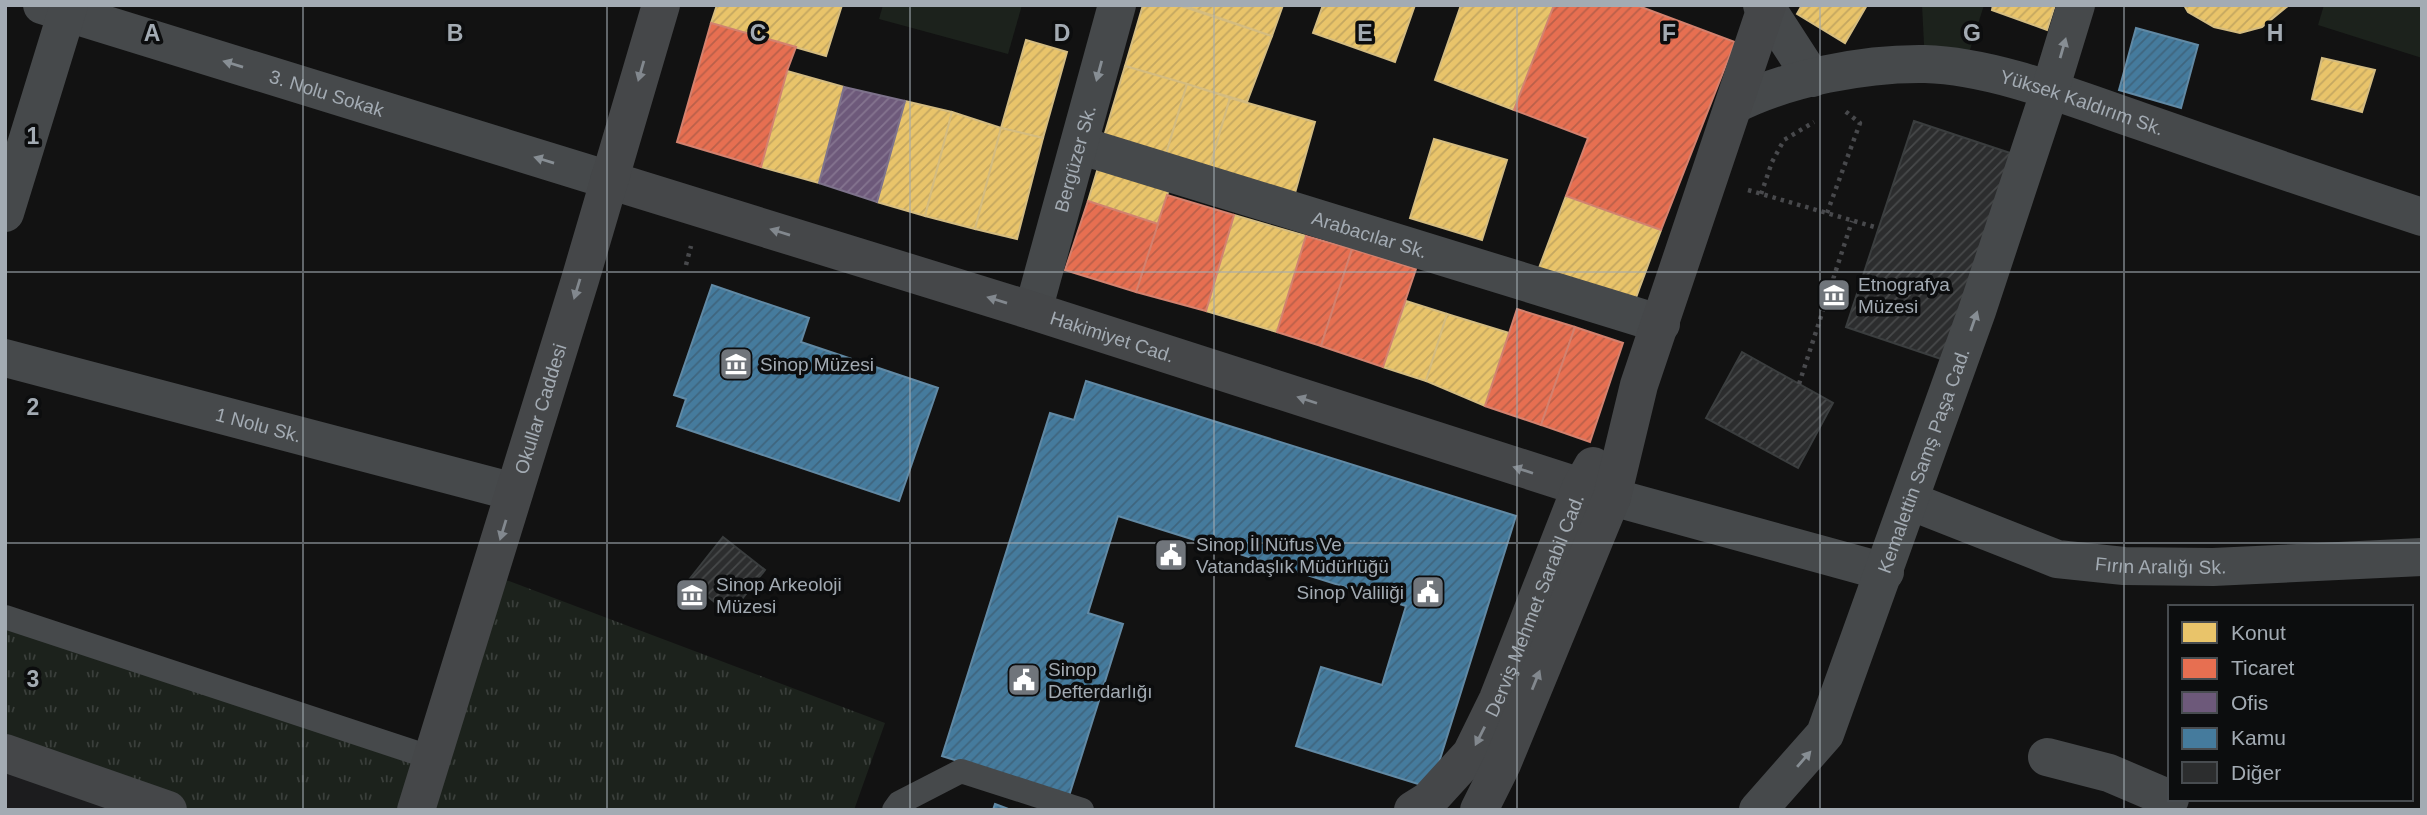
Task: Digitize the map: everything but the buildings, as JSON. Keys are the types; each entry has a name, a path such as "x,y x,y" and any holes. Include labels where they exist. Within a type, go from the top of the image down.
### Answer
{"main road":[{"name":"Okullar Caddesi","path":"416,810 661,5"},
{"name":"Derviş Mehmet Sarabil Cad.","path":"1479,810 1502,764 1596,492 1661,324 1765,6"},
{"name":"Hakimiyet Cad.","path":"609,180 1033,311 1596,492"},
{"name":"Derviş Mehmet Sarabil Cad.","path":"1413,810 1429,800 1471,754 1596,492"},
{"path":"5,753 167,810"}],"street":[{"name":"Bergüzer Sk.","path":"1033,311 1117,5"},
{"name":"Kemalettin Samş Paşa Cad.","path":"1758,810 1825,734 1910,501 2050,90 2076,5"},
{"path":"1765,6 1812,78"},
{"name":"3. Nolu Sokak","path":"59,8 609,180"},
{"path":"5,213 59,8"},
{"name":"Yüksek Kaldırım Sk.","path":"1734,105 1759,92 1812,78 1863,69 1925,64 1964,69 2050,90 2422,217"},
{"name":"Arabacılar Sk.","path":"1079,145 1661,324"},
{"name":"1 Nolu Sk.","path":"5,358 514,492"},
{"path":"1596,492 1885,572"},
{"name":"Fırın Aralığı Sk.","path":"1910,501 2057,559 2124,566 2213,567 2422,557"},
{"path":"2047,757 2109,773 2168,798"}],"lane":[{"path":"5,617 432,758"},
{"path":"894,810 899,803 961,771 1082,810"}],"path":[{"path":"1827,213 1860,123 1845,111 1835,113"},
{"path":"1761,194 1772,162 1784,140 1815,121"},
{"path":"1710,178 1878,228"},
{"path":"1799,384 1852,221"}],"shaded area":[{"path":"5,753 167,810 5,810"}],"green space":[{"path":"883,5 1022,5 1008,54 879,19"},
{"path":"1922,5 1984,5 1964,69 1925,64"},
{"path":"2324,5 2422,5 2422,58 2318,25"},
{"path":"489,577 509,581 885,723 854,810 168,810 5,753 5,617 432,757"}],"place":[{"name":"Etnografya Müzesi","path":"1834,295"},
{"name":"Sinop Müzesi","path":"736,364"},
{"name":"Sinop İl Nüfus Ve Vatandaşlık Müdürlüğü","path":"1171,555"},
{"name":"Sinop Valiliği","path":"1428,592"},
{"name":"Sinop Arkeoloji Müzesi","path":"692,595"},
{"name":"Sinop Defterdarlığı","path":"1024,680"}]}
